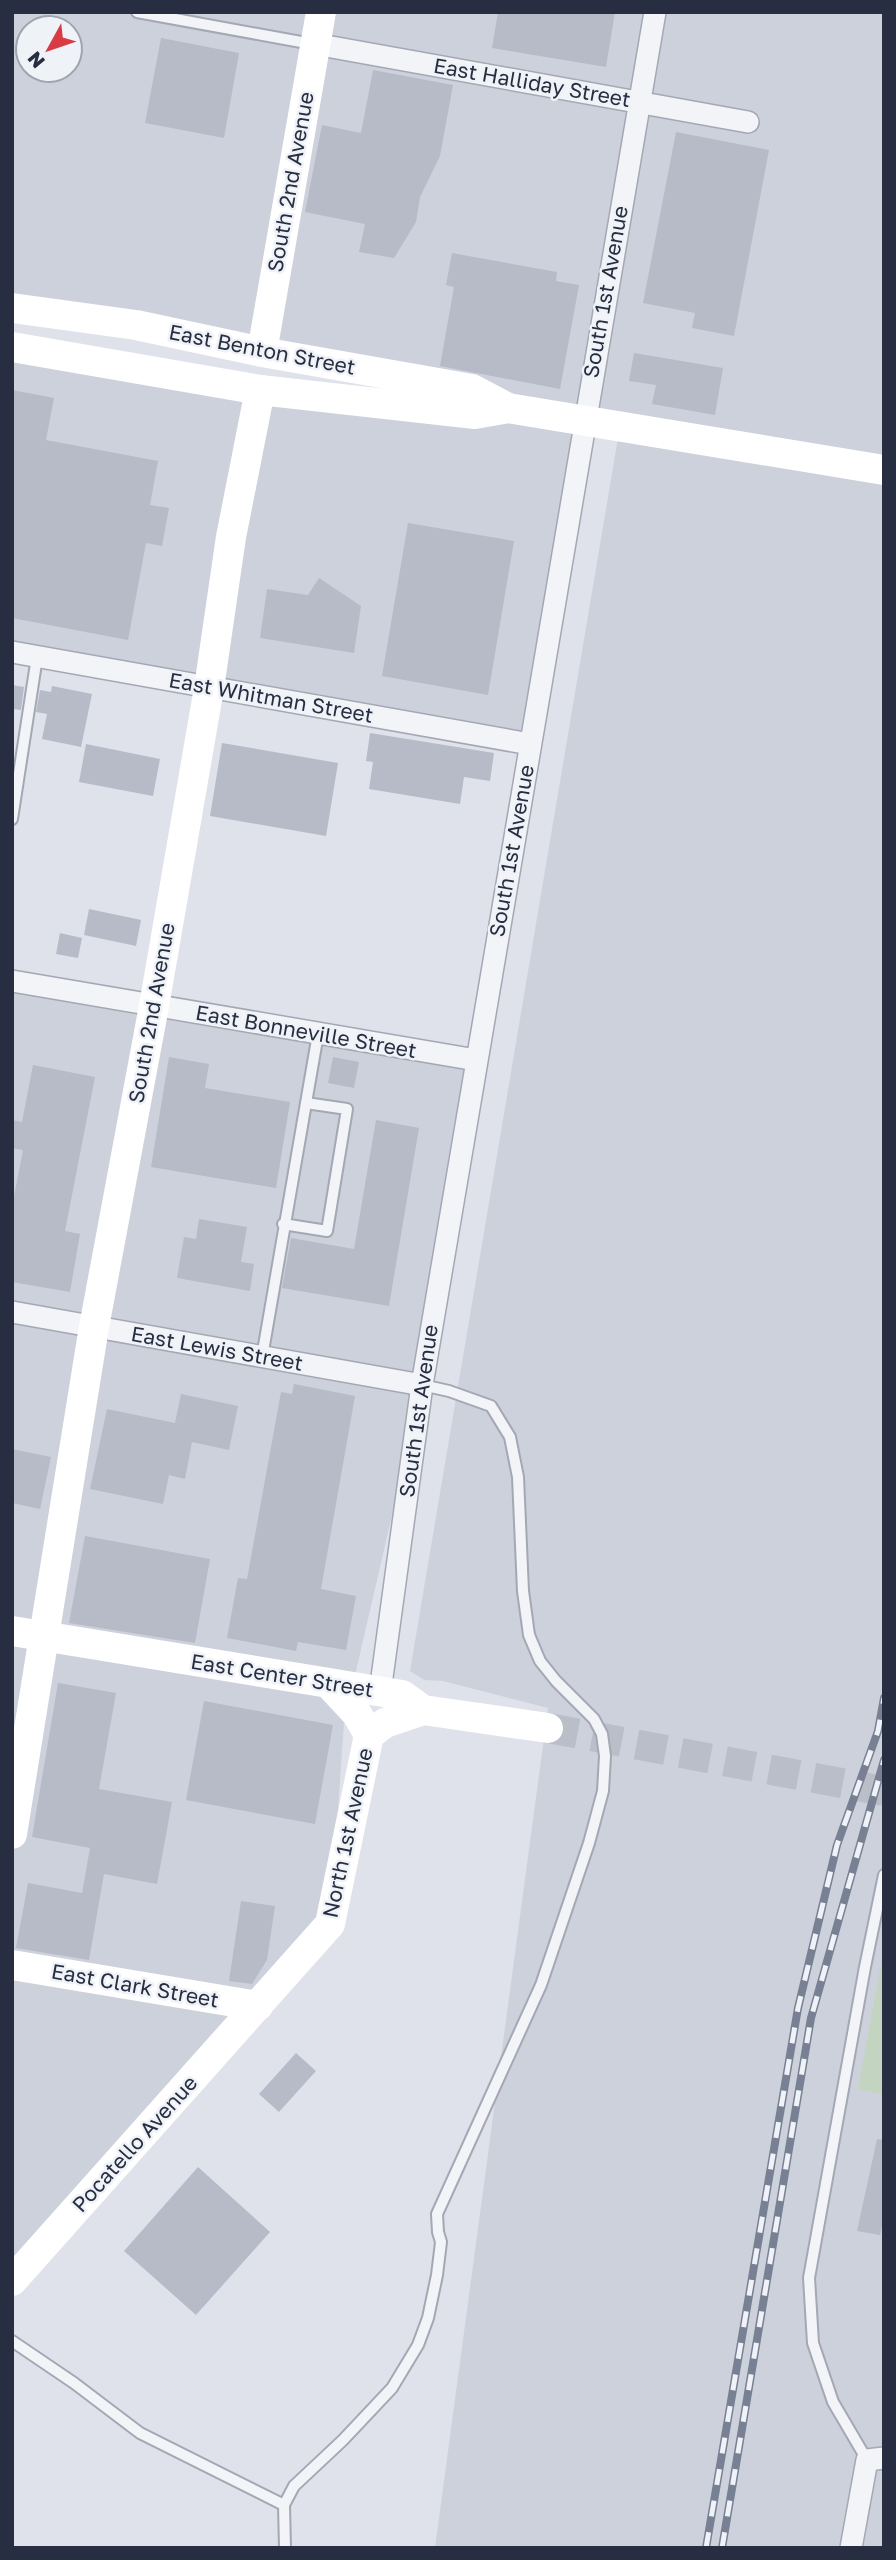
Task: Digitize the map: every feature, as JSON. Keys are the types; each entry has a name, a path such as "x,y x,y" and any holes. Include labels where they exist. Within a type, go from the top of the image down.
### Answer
{"street":[{"name":"South 2nd Avenue","path":"262,352 321,12"},
{"name":"South 1st Avenue","path":"380,1692 422,1385 655,12"},
{"name":"East Halliday Street","path":"315,44 748,122"},
{"name":"East Benton Street","path":"12,307 136,325 262,352 472,389 508,408 884,470"},
{"name":"East Benton Street","path":"12,347 260,390 475,414 508,408"},
{"path":"147,371 188,357 224,363 262,352"},
{"path":"260,390 287,375 330,382 364,370"},
{"name":"South 2nd Avenue","path":"12,1833 94,1327 154,1006 209,688 231,537 260,390"},
{"name":"East Whitman Street","path":"12,652 530,744"},
{"name":"East Bonneville Street","path":"12,981 477,1060"},
{"name":"East Lewis Street","path":"12,1312 422,1385"},
{"name":"East Center Street","path":"12,1631 402,1695 423,1710 548,1728"},
{"path":"330,1684 357,1714 369,1735"},
{"name":"North 1st Avenue","path":"258,2006 330,1924 369,1735 385,1723 423,1710"},
{"name":"East Clark Street","path":"12,1965 258,2006"},
{"name":"Pocatello Avenue","path":"12,2281 258,2006"},
{"path":"851,2548 876,2459"}],"lane":[{"path":"137,12 315,44"},
{"path":"12,819 37,657"},
{"path":"262,1357 318,1034"},
{"path":"284,1224 327,1230 347,1109 306,1103"},
{"path":"285,2548 284,2505 294,2486 343,2440 392,2388 418,2345 428,2318 437,2275 441,2242 438,2214 541,1985 589,1843 603,1791 605,1756 598,1726 582,1704 556,1681 540,1661 529,1635 523,1591 518,1477 510,1437 491,1406 449,1391 422,1385"},
{"path":"876,2459 833,2402 813,2343 809,2278 884,1875"},
{"path":"12,2342 74,2383 140,2433 284,2505"}],"shaded area":[{"path":"12,12 884,12 884,2548 435,2548 548,1708 443,1681 424,1680 410,1671 620,426 586,421 530,744 12,647 12,345 506,408 12,308"},
{"path":"12,983 476,1060 422,1385 344,1723 330,1924 12,2281"}],"green space":[{"path":"884,1949 884,2095 858,2089"}],"building":[{"path":"498,12 615,12 606,67 492,48"},
{"path":"161,38 239,53 224,138 145,123"},
{"path":"373,70 453,85 440,156 420,197 416,222 394,258 359,252 365,224 305,212 322,125 361,133"},
{"path":"676,132 769,150 734,336 692,328 695,313 643,303"},
{"path":"452,253 557,272 556,281 579,285 560,389 440,366 454,287 446,285"},
{"path":"634,353 723,368 715,415 652,404 656,385 629,381"},
{"path":"12,390 54,398 46,440 158,461 150,505 169,508 162,546 146,543 128,640 12,618"},
{"path":"408,523 514,541 488,695 382,676"},
{"path":"319,578 361,606 354,653 260,638 267,589 308,595"},
{"path":"12,685 24,687 21,710 12,709"},
{"path":"52,686 92,694 81,747 42,739 47,714 36,712 40,690 51,692"},
{"path":"370,733 494,753 490,781 464,777 460,804 369,789 373,762 366,761"},
{"path":"222,743 338,763 326,836 210,816"},
{"path":"86,744 160,759 153,796 79,782"},
{"path":"89,909 141,920 136,946 84,935"},
{"path":"60,933 82,938 78,958 56,954"},
{"path":"169,1057 209,1064 205,1088 290,1102 276,1188 151,1167"},
{"path":"333,1057 359,1062 354,1088 328,1083"},
{"path":"33,1065 95,1077 65,1231 80,1234 70,1292 12,1282 12,1207 23,1150 12,1148 12,1120 22,1122"},
{"path":"376,1120 419,1128 389,1306 282,1288 291,1238 354,1249"},
{"path":"199,1219 247,1227 241,1262 254,1264 250,1291 177,1278 184,1237 196,1239"},
{"path":"294,1384 355,1396 321,1589 356,1596 346,1650 298,1642 296,1651 227,1638 238,1578 247,1579 281,1392 292,1394"},
{"path":"181,1394 238,1406 229,1450 192,1442 185,1479 169,1475 163,1504 90,1489 107,1409 175,1423"},
{"path":"12,1449 51,1457 40,1509 12,1503"},
{"path":"85,1536 210,1559 195,1643 69,1623"},
{"path":"58,1683 116,1693 99,1789 172,1802 157,1884 104,1874 89,1960 16,1948 28,1883 82,1893 90,1848 32,1837"},
{"path":"204,1701 333,1725 315,1824 186,1800"},
{"path":"241,1901 275,1906 267,1960 252,1984 229,1981"},
{"path":"296,2053 316,2071 279,2112 259,2094"},
{"path":"877,2139 884,2140 884,2218 880,2235 857,2231"},
{"path":"198,2167 270,2232 196,2315 124,2251"}],"tunnel":[{"path":"548,1728 884,1791"}],"railway":[{"path":"706,2548 798,2008 837,1845 878,1731 884,1698"},
{"path":"722,2548 811,2018 884,1760"}]}
